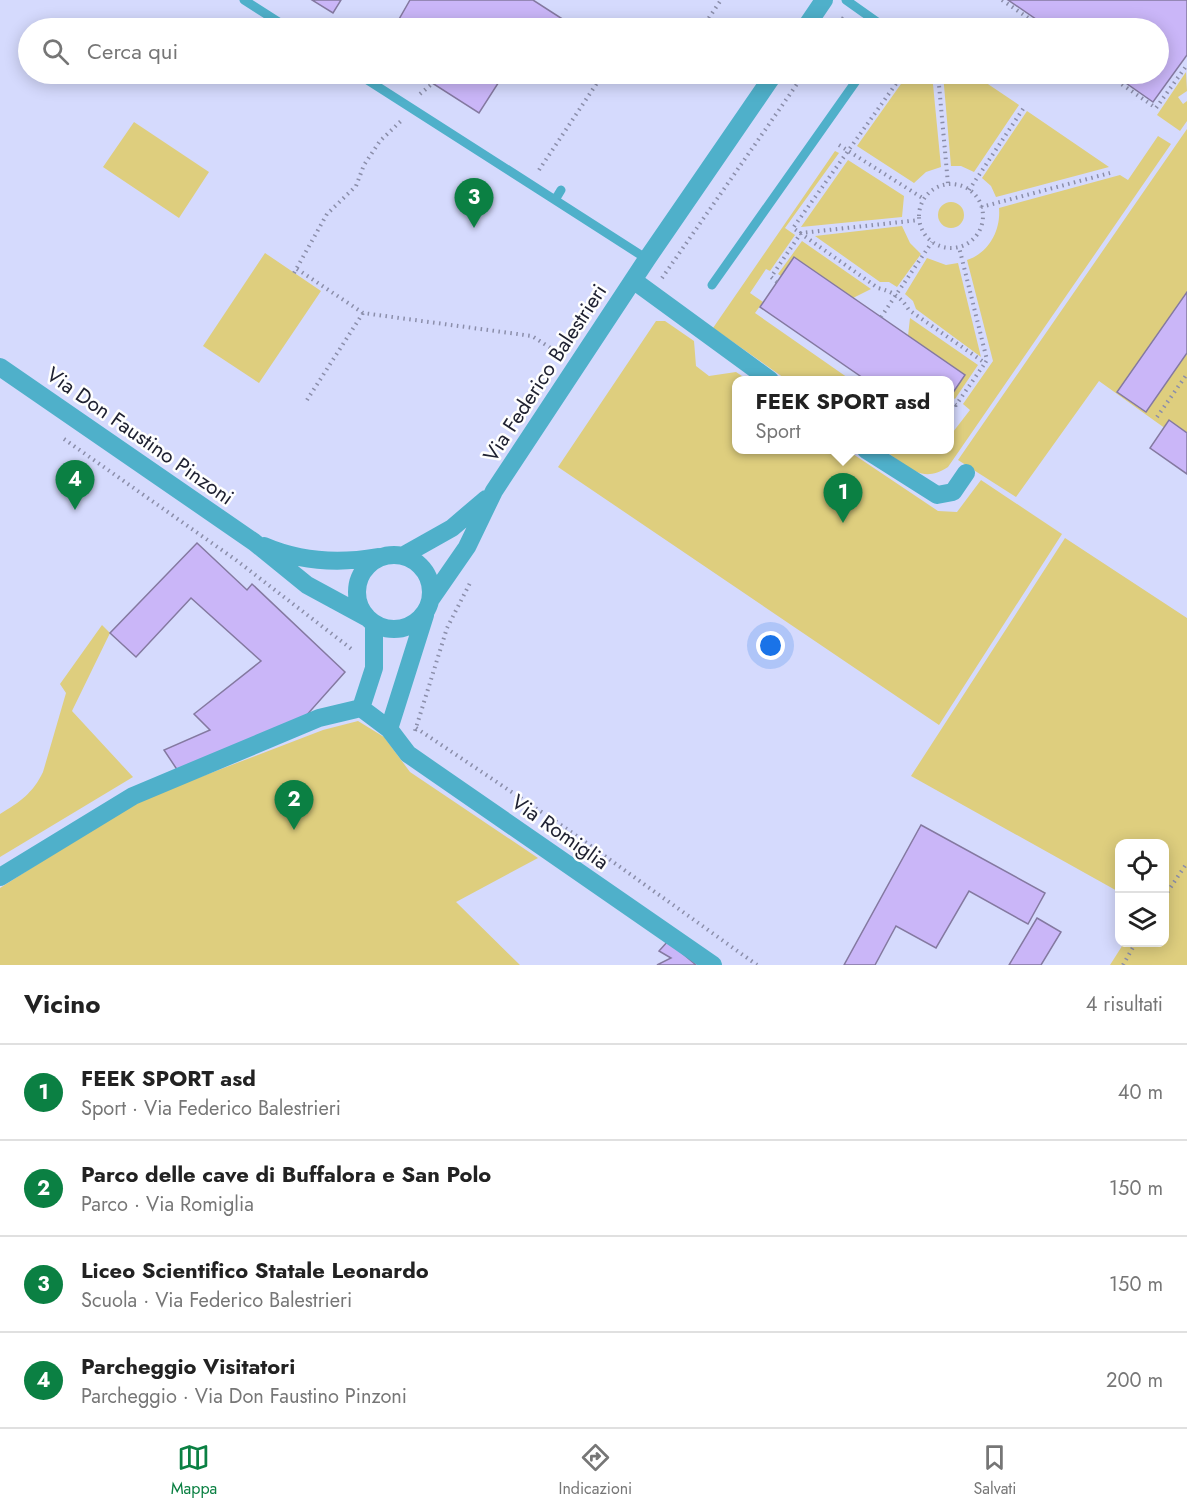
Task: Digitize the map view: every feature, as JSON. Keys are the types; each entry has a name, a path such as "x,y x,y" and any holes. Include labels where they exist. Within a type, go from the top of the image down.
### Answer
{"street":[{"path":"812,18 824,0"},
{"name":"Via Federico Balestrieri","path":"428,607 466,547 494,491 647,259 767,84"},
{"name":"Via Federico Balestrieri","path":"633,280 763,376"},
{"name":"Via Don Faustino Pinzoni","path":"0,367 254,542 307,585 370,621"},
{"path":"872,454 937,495 953,492 966,473"},
{"name":"Via Federico Balestrieri","path":"404,555 452,528 494,491"},
{"name":"Via Don Faustino Pinzoni","path":"254,542 278,552 320,561 355,561 380,557"},
{"path":"0,877 133,796 319,718 360,708 374,668 370,621 357,596 358,584 362,572 380,557 404,555 423,567 429,577 428,607 389,729"},
{"path":"370,621 385,629 407,628 428,607"},
{"name":"Via Romiglia","path":"360,708 389,729 408,754 713,965"}],"lane":[{"path":"244,0 272,18"},
{"path":"846,0 871,18"},
{"path":"374,84 647,259"},
{"path":"712,285 854,84"},
{"path":"555,200 561,190"},
{"path":"604,231 610,221"}],"path":[{"path":"709,18 721,0"},
{"path":"1002,0 1030,18"},
{"path":"1125,84 1156,108 1186,64"},
{"path":"432,84 410,107 401,122 380,141 364,165 356,186 327,214 296,271 363,313 531,336 560,354"},
{"path":"538,171 596,84"},
{"path":"652,293 797,84"},
{"path":"896,84 794,228 878,288 896,295 909,310 985,363"},
{"path":"939,84 948,184"},
{"path":"969,190 1025,106"},
{"path":"839,145 924,199"},
{"path":"981,207 1110,173"},
{"path":"948,184 969,190 981,207 982,222 979,232 972,240 959,247 944,248 932,242 925,236 919,220 924,199 935,188 948,184"},
{"path":"777,282 771,277 801,233 919,220"},
{"path":"880,316 932,242"},
{"path":"954,404 956,405 987,360 959,247"},
{"path":"307,400 363,313"},
{"path":"554,363 566,345"},
{"path":"1157,417 1187,374"},
{"path":"57,434 236,560 355,652"},
{"path":"408,754 447,628 473,578"},
{"path":"416,728 567,829 757,965"},
{"path":"1167,893 1187,863"},
{"path":"1123,965 1133,947"}],"shaded area":[{"path":"1186,72 1187,91 1178,97 1183,104 1187,101 1187,121 1180,131 1157,115"},
{"path":"901,84 933,84 941,167 926,172 914,183 857,146"},
{"path":"944,84 988,84 1019,105 974,172 961,166 951,166"},
{"path":"1027,111 1109,167 996,197 991,186 982,178"},
{"path":"134,122 209,172 179,218 103,167"},
{"path":"1187,129 1187,444 1099,381 1016,497 958,460"},
{"path":"1158,136 1171,144 948,467 930,474 922,473 907,467 889,454 954,454 954,431 970,410 963,404 993,361 967,260 982,252 992,240 998,224 999,208 1120,175 1128,180"},
{"path":"835,151 839,153 785,228 795,235 770,271 766,269 750,293 763,302 755,313 845,376 781,376 713,328"},
{"path":"848,160 904,196 902,217 801,227"},
{"path":"951,202 960,206 964,215 960,224 951,228 942,224 938,215 942,206"},
{"path":"902,226 910,243 921,254 897,287 889,282 880,282 815,236"},
{"path":"802,241 871,289 853,298 794,258 781,276 778,274"},
{"path":"265,253 321,291 259,383 203,346"},
{"path":"927,258 946,265 958,263 981,357 916,309 913,301 905,294"},
{"path":"910,318 978,365 955,399 954,391 964,376 908,336"},
{"path":"656,321 665,321 694,341 696,366 709,376 736,372 742,376 732,376 732,454 853,454 938,511 957,512 981,480 1062,534 939,725 558,467"},
{"path":"1065,538 1187,618 1187,965 1110,965 1121,947 1169,947 1169,839 1115,839 1115,890 911,776"},
{"path":"102,625 110,633 72,711 133,777 0,857 0,814 25,796 35,786 43,772 66,693 60,684"},
{"path":"358,721 384,737 410,772 538,858 456,902 520,965 0,965 0,888 135,802 323,730"}],"building":[{"path":"312,0 341,0 333,13"},
{"path":"410,0 533,0 561,18 400,18"},
{"path":"1008,0 1187,0 1187,55 1169,80 1169,18 1034,18"},
{"path":"434,84 498,84 479,113"},
{"path":"1127,84 1166,84 1153,102"},
{"path":"794,257 965,375 954,391 954,376 860,376 760,307"},
{"path":"1187,292 1187,353 1146,412 1117,392"},
{"path":"1169,420 1187,433 1187,474 1150,448"},
{"path":"197,543 247,590 252,584 345,672 305,717 178,771 164,750 210,730 194,714 261,661 191,598 136,657 110,633"},
{"path":"921,825 1045,893 1028,924 969,891 936,948 896,926 875,965 844,965"},
{"path":"1037,918 1061,932 1041,965 1009,965"},
{"path":"668,941 696,965 657,965 671,958 659,951"}],"place":[{"name":"Liceo Scientifico Statale Leonardo","path":"474,228"},
{"name":"Parcheggio Visitatori","path":"75,510"},
{"name":"FEEK SPORT asd","path":"843,523"},
{"name":"Parco delle cave di Buffalora e San Polo","path":"294,830"}]}
